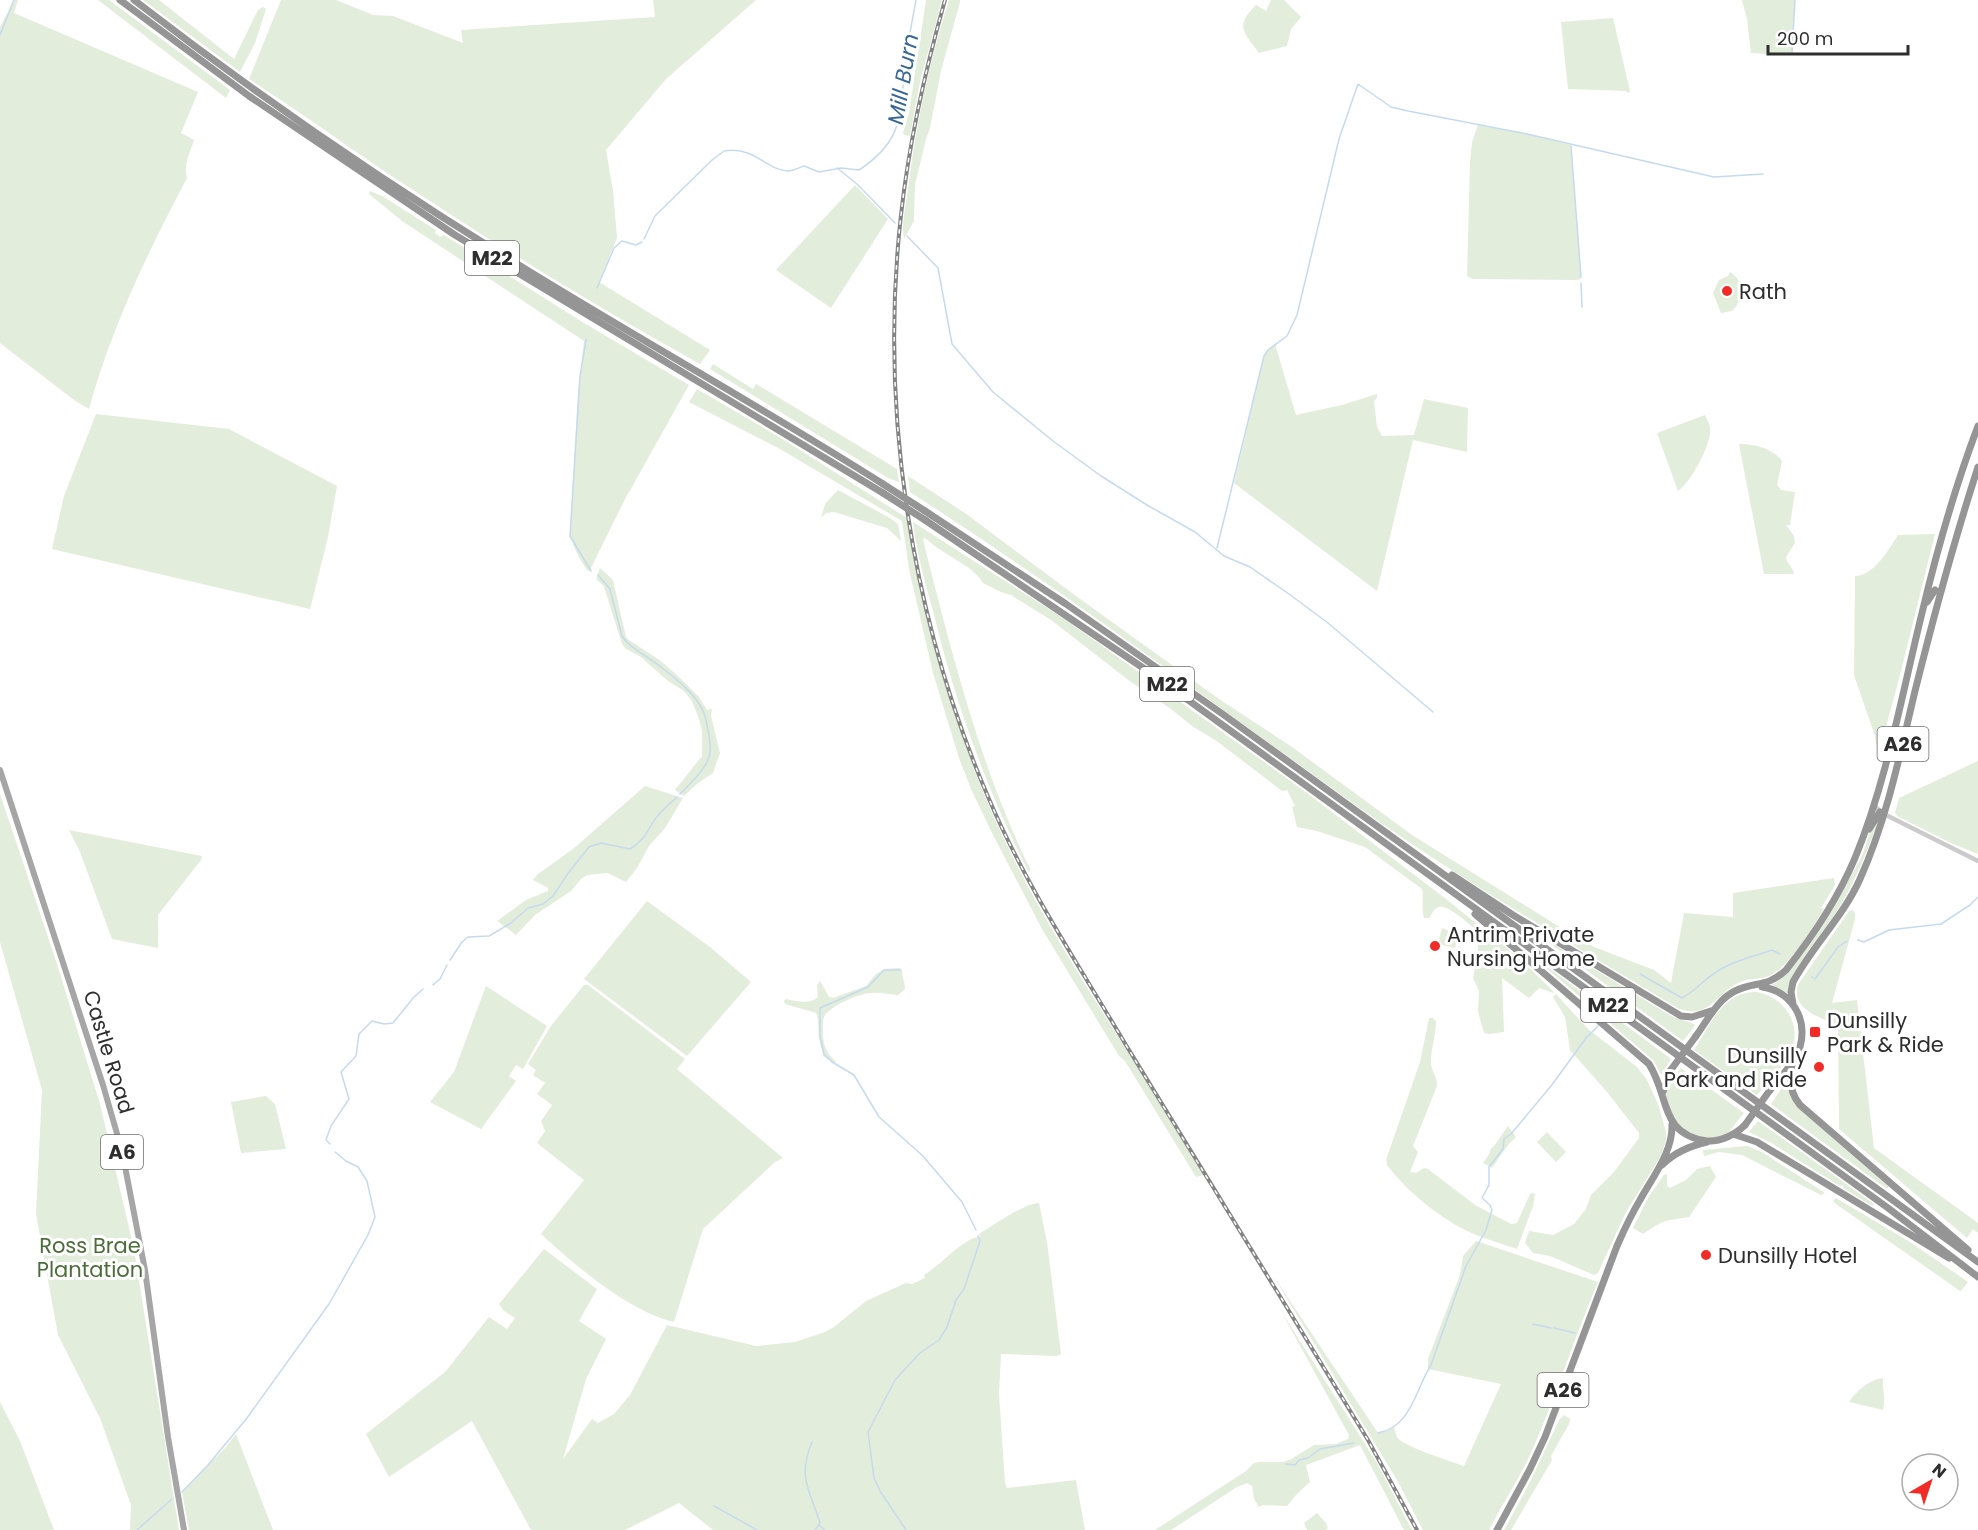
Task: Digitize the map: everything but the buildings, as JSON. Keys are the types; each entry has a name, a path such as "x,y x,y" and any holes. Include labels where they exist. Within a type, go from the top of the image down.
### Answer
{"highway":[{"name":"M22","path":"120,0 249,96 407,204 555,297 802,433 1057,598 1158,668 1978,1261"},
{"name":"M22","path":"134,0 244,82 406,193 687,370"},
{"name":"M22","path":"713,385 925,520 1155,676 1888,1208 1976,1275"},
{"name":"A26","path":"1658,1169 1671,1156 1680,1151 1733,1134 1745,1125 1800,1046 1802,1032 1799,1013 1793,1004 1791,992 1793,982 1839,918 1860,881 1882,813 1961,472 1978,426"},
{"name":"A26","path":"1662,1095 1670,1071 1715,1010 1732,992 1774,980 1790,965 1830,906 1853,861 1874,804 1922,613 1935,589 1978,467"},
{"path":"1853,861 1873,820 1882,813"},
{"path":"1369,821 1513,915 1681,1016 1692,1017 1715,1010"},
{"path":"1403,856 1493,928 1641,1057 1654,1072 1672,1122 1686,1136 1712,1141"},
{"path":"1753,986 1777,991 1793,1004"},
{"path":"1795,1056 1790,1080 1792,1092 1800,1104 1918,1209 1956,1238 1978,1261"},
{"name":"A26","path":"1497,1530 1545,1437 1626,1226 1658,1169 1671,1140 1672,1122"},
{"path":"1733,1134 1757,1142 1976,1275"}],"main road":[{"name":"Castle Road","path":"0,770 96,1063 122,1152 145,1270 168,1437 184,1530"}],"street":[{"path":"1874,804 1882,813 1978,861"}],"green space":[{"path":"14,0 18,0 14,13 198,92 181,133 194,140 186,164 187,178 158,234 119,320 89,409 0,343 0,27"},
{"path":"98,0 109,0 230,90 226,98"},
{"path":"143,0 159,0 234,59 258,10 263,7 266,9 255,43 240,72"},
{"path":"281,0 336,0 373,15 393,16 463,43 461,30 655,17 653,0 756,0 666,79 606,150 613,191 617,238 599,282 710,350 700,364 499,245 381,169 249,79"},
{"path":"926,0 942,0 920,82 910,136 903,133 909,113"},
{"path":"949,0 960,0 960,2 941,71 930,128 915,185 914,221 904,239 904,214 919,117 929,70"},
{"path":"1271,0 1284,0 1301,17 1291,29 1287,46 1259,53 1246,34 1243,24 1256,5 1266,11"},
{"path":"1742,0 1795,0 1792,55 1751,53"},
{"path":"1613,18 1630,91 1628,93 1626,91 1568,89 1561,22"},
{"path":"1478,125 1571,145 1581,279 1473,279 1467,276 1470,162 1472,142"},
{"path":"855,185 888,219 831,308 776,270"},
{"path":"370,191 382,196 436,230 435,233 440,237 444,235 584,323 689,385 624,501 589,572 570,536 578,392 584,341 402,221 369,194"},
{"path":"1730,272 1739,281 1741,296 1732,311 1721,313 1713,293 1719,280 1728,276"},
{"path":"1275,344 1296,415 1342,405 1377,394 1374,401 1377,427 1382,436 1414,435 1424,399 1468,408 1467,452 1413,440 1377,591 1234,483 1264,356"},
{"path":"713,364 753,389 756,384 897,469 899,482 888,478 710,369"},
{"path":"697,389 781,438 907,518 923,599 944,679 970,758 1002,835 1073,965 1204,1175 1196,1177 1042,929 971,789 933,673 909,569 902,521 780,449 689,402"},
{"path":"96,414 229,429 337,486 328,537 310,609 52,549 64,496"},
{"path":"1705,415 1710,428 1708,443 1694,472 1678,491 1657,433"},
{"path":"1739,444 1763,448 1782,461 1777,485 1781,490 1795,492 1790,525 1786,525 1794,536 1795,543 1786,557 1794,574 1764,574"},
{"path":"908,476 965,513 1076,596 1219,699 1292,747 1412,835 1594,947 1654,970 1671,983 1684,913 1733,917 1733,893 1834,878 1835,885 1808,935 1780,969 1769,976 1738,983 1712,1004 1698,1011 1679,1009 1487,893 1375,819 1087,612 910,492"},
{"path":"838,490 898,524 901,541 887,528 834,512 826,513 821,518 825,504"},
{"path":"913,522 1066,620 1299,787 1519,958 1553,993 1539,988 1529,998 1502,978 1504,1032 1484,1033 1478,1012 1479,991 1473,978 1478,952 1477,931 1459,916 1443,907 1434,910 1429,918 1424,918 1422,889 1365,847 1317,831 1297,827 1292,807 1295,806 1287,790 1282,791 1218,742 1131,682 1051,620 1011,595 983,583 969,568 925,538 923,539 937,596 983,755 997,794 1030,869 1030,872 1028,871 985,776 951,678 924,578"},
{"path":"1935,534 1880,749 1877,748 1854,675 1855,576 1862,575 1875,567 1898,535"},
{"path":"600,568 613,580 626,637 661,661 699,697 707,710 712,709 711,716 720,753 713,773 684,796 675,790 702,756 702,731 699,719 692,701 684,691 622,644 603,585 596,579"},
{"path":"1978,761 1978,854 1953,844 1895,813 1899,798"},
{"path":"645,786 683,798 665,828 649,846 626,882 608,873 587,875 571,891 535,915 516,935 497,921 526,900 548,891 548,888 533,880 538,874 573,849"},
{"name":"Ross Brae Plantation","path":"0,794 58,967 100,1104 134,1249 179,1530 130,1530 131,1505 100,1418 58,1335 36,1214 42,1090 0,942"},
{"path":"1879,818 1850,889 1801,962 1787,993 1772,985 1796,962 1822,925 1862,856 1871,831"},
{"path":"69,830 202,856 158,915 158,948 112,939 80,852"},
{"path":"647,901 710,947 751,982 687,1056 584,979"},
{"path":"1853,910 1855,919 1832,1003 1857,1000 1874,1148 1978,1223 1978,1233 1973,1229 1967,1238 1839,1129 1838,1025 1809,1012 1799,1001 1797,994 1798,985 1849,911"},
{"path":"1442,928 1458,935 1455,948 1438,944"},
{"path":"1537,934 1671,1016 1692,1023 1694,1027 1683,1041"},
{"path":"1529,953 1671,1059 1661,1075 1654,1061"},
{"path":"900,968 905,989 898,995 874,993 860,995 839,1004 825,1015 823,1019 824,1042 835,1064 823,1056 816,1013 785,1004 784,1001 786,999 803,1002 815,999 818,997 817,985 820,981 829,997 833,998 866,986 876,974 884,969"},
{"path":"584,985 588,985 685,1059 677,1069 783,1158 775,1162 703,1229 674,1322 621,1298 586,1273 541,1234 584,1180 537,1143 545,1131 541,1121 552,1105 537,1094 545,1083 533,1075 536,1070 528,1064 551,1026"},
{"path":"486,986 547,1026 523,1069 516,1065 509,1076 516,1081 481,1129 430,1102 454,1072"},
{"path":"1757,992 1767,995 1783,1006 1789,1013 1795,1031 1791,1051 1757,1095 1694,1050 1712,1020 1726,1003 1745,993"},
{"path":"1556,994 1588,1029 1637,1067 1647,1080 1658,1104 1666,1132 1661,1156 1626,1212 1598,1273 1594,1275 1550,1256 1533,1253 1525,1243 1529,1231 1553,1235 1574,1224 1586,1209 1591,1195 1614,1172 1639,1138 1639,1133 1607,1092 1570,1050 1565,1017 1553,997"},
{"path":"1429,1018 1436,1021 1431,1062 1437,1086 1413,1146 1418,1152 1410,1172 1416,1173 1424,1168 1428,1169 1475,1205 1511,1224 1517,1223 1530,1194 1535,1194 1533,1206 1517,1249 1471,1233 1443,1217 1412,1193 1387,1165 1386,1160 1420,1062"},
{"path":"1681,1068 1744,1113 1728,1133 1708,1138 1687,1133 1672,1118 1666,1097 1667,1086"},
{"path":"1785,1083 1795,1104 1889,1186 1887,1189 1771,1104"},
{"path":"266,1096 275,1104 286,1149 241,1153 231,1102"},
{"path":"1758,1121 1874,1204 1872,1206 1843,1188 1843,1185 1840,1186 1773,1144 1749,1132"},
{"path":"1508,1126 1516,1137 1492,1168 1483,1163"},
{"path":"1547,1132 1566,1152 1556,1162 1537,1142"},
{"path":"1747,1146 1762,1152 1825,1193 1821,1195 1742,1155 1719,1152 1704,1156 1703,1150"},
{"path":"1710,1166 1716,1177 1689,1217 1665,1221 1643,1234 1633,1228 1649,1196 1664,1175 1667,1174 1667,1186 1670,1188 1686,1180 1697,1169"},
{"path":"1836,1198 1910,1242 1968,1282 1960,1291 1836,1204 1833,1201"},
{"path":"1039,1203 1047,1242 1061,1354 1057,1356 1001,1354 999,1394 1005,1483 1007,1488 1076,1480 1085,1530 713,1530 679,1503 625,1530 531,1530 472,1421 389,1477 366,1434 445,1372 489,1317 507,1329 515,1318 504,1311 499,1304 544,1249 597,1289 579,1321 606,1339 586,1379 563,1459 592,1419 598,1423 614,1414 630,1395 667,1325 756,1346 795,1342 834,1327 866,1301 906,1283 912,1284 925,1278 924,1275 967,1241 980,1237 979,1234 1017,1211"},
{"path":"1476,1241 1598,1282 1531,1453 1489,1530 1423,1530 1397,1480 1272,1274 1378,1433 1386,1432 1394,1427 1397,1437 1408,1445 1464,1466 1501,1384 1428,1369 1428,1359 1460,1275 1463,1256"},
{"path":"1281,1311 1377,1463 1412,1530 1404,1530 1360,1445 1306,1465 1310,1482 1287,1506 1263,1505 1259,1507 1254,1499 1252,1486 1247,1483 1237,1487 1171,1530 1155,1530 1246,1471 1254,1463 1283,1462 1314,1445 1336,1444 1348,1439 1349,1435"},
{"path":"1883,1378 1883,1410 1849,1402 1864,1386"},
{"path":"0,1402 20,1441 54,1530 0,1530"},
{"path":"1564,1415 1570,1419 1569,1424 1551,1456 1552,1460 1511,1530 1504,1530 1559,1420"},
{"path":"236,1434 273,1530 189,1530 182,1492"},
{"path":"1317,1513 1328,1528 1307,1530 1304,1523"}],"waterway":[{"path":"0,35 14,0"},
{"name":"Mill Burn","path":"644,239 655,216 724,151 744,152 781,170 789,171 804,166 819,172 841,168 859,170 874,159 885,148 897,124 916,0"},
{"path":"1792,53 1795,0"},
{"path":"1217,548 1264,356 1268,350 1287,336 1297,315 1339,139 1358,84 1391,107 1408,111 1527,134 1714,177 1763,174"},
{"path":"1571,146 1581,277"},
{"path":"837,168 857,184 895,223"},
{"path":"907,236 938,268 952,344 993,392 1053,441 1101,476 1195,532 1224,556 1250,567 1289,594 1328,623 1433,712"},
{"path":"597,288 614,248 622,241 636,245 642,242"},
{"path":"1581,283 1582,307"},
{"path":"586,340 580,376 570,536 591,571"},
{"path":"598,575 610,589 622,636 630,645 687,689 698,702 705,716 710,745 709,759 680,794"},
{"path":"450,960 468,937 489,936 511,923 528,908 543,904 553,896 589,847 601,843 630,849 637,844 657,816 677,797"},
{"path":"1858,940 1864,942 1889,930 1941,924 1978,897"},
{"path":"1812,977 1815,979 1838,947 1847,941"},
{"path":"1640,974 1682,998 1716,972 1733,963 1772,950 1780,954"},
{"path":"433,985 440,979 447,965"},
{"path":"900,970 884,970 868,987 820,1008 820,1037 824,1054 832,1062 854,1075 879,1117 922,1155 962,1202 976,1230"},
{"path":"330,1144 326,1140 331,1126 349,1099 341,1072 356,1056 359,1034 372,1021 384,1024 393,1023 423,989"},
{"path":"1378,1433 1398,1424 1411,1406 1431,1365 1466,1266 1486,1230 1492,1210 1482,1198 1489,1185 1489,1167 1503,1149 1504,1139 1511,1134 1551,1086 1586,1038 1598,1026"},
{"path":"182,1492 247,1418 329,1304 368,1235 375,1217 367,1181 358,1167 335,1152"},
{"path":"906,1530 874,1478 868,1432 895,1380 920,1353 939,1340 947,1327 956,1300 964,1289 980,1241 978,1236"},
{"path":"1533,1324 1551,1328"},
{"path":"1554,1328 1575,1333"},
{"path":"812,1442 805,1475 820,1523 815,1530"},
{"path":"1286,1464 1295,1465 1299,1460 1308,1458 1320,1449 1354,1443"},
{"path":"137,1530 172,1499"},
{"path":"714,1506 757,1530"},
{"path":"819,1525 825,1530"}],"railway":[{"path":"945,0 918,107 904,188 895,289 894,363 907,513 921,586 939,659 962,730 989,799 1036,894 1368,1440 1417,1530"}],"place":[{"name":"Rath","path":"1727,291"},
{"name":"Antrim Private Nursing Home","path":"1435,946"},
{"name":"Dunsilly Park & Ride","path":"1815,1032"},
{"name":"Dunsilly Park and Ride","path":"1819,1067"},
{"name":"Dunsilly Hotel","path":"1706,1255"}]}
